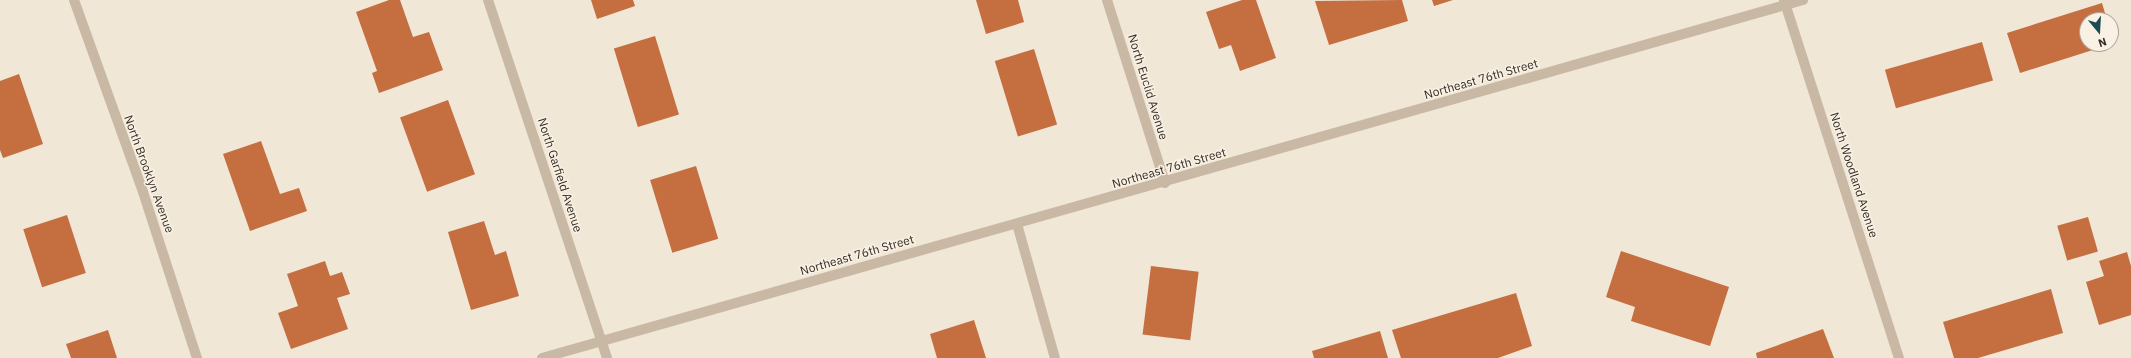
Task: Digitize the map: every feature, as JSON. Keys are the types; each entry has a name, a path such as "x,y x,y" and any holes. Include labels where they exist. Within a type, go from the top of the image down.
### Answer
{"street":[{"name":"North Brooklyn Avenue","path":"74,0 143,192 197,358"},
{"name":"North Garfield Avenue","path":"488,0 607,358"},
{"name":"North Euclid Avenue","path":"1108,0 1165,183"},
{"name":"Northeast 76th Street","path":"542,358 601,340 1165,183 1786,2 1803,0"},
{"name":"North Woodland Avenue","path":"1786,2 1899,358"},
{"path":"1017,224 1055,358"}],"building":[{"path":"389,0 400,0 413,37 429,32 443,70 379,93 372,73 377,71 356,12"},
{"path":"591,0 633,0 635,6 597,19"},
{"path":"976,0 1018,0 1024,22 986,34"},
{"path":"1242,0 1256,0 1276,58 1240,71 1231,45 1219,49 1206,12"},
{"path":"1402,0 1408,21 1329,45 1315,1"},
{"path":"1432,0 1453,0 1434,6"},
{"path":"2102,3 2105,12 2079,12 2079,52 2086,52 2020,73 2007,33"},
{"path":"655,36 679,114 638,127 614,49"},
{"path":"1982,42 1993,80 1896,108 1885,70"},
{"path":"1034,49 1057,125 1018,137 995,61"},
{"path":"19,74 43,144 3,158 0,150 0,81"},
{"path":"448,100 475,174 427,192 400,117"},
{"path":"261,141 280,194 299,188 307,211 250,231 223,154"},
{"path":"696,166 718,239 672,253 650,180"},
{"path":"67,215 86,273 42,287 23,229"},
{"path":"2088,217 2098,252 2067,260 2057,226"},
{"path":"484,221 495,255 506,251 519,296 471,310 448,232"},
{"path":"1621,251 1729,287 1710,346 1631,321 1635,307 1606,297"},
{"path":"2127,252 2131,266 2131,315 2099,325 2086,282 2104,276 2099,261"},
{"path":"325,261 330,276 342,272 350,294 337,298 348,329 291,349 278,313 298,306 287,274"},
{"path":"1151,266 1199,272 1190,340 1143,334"},
{"path":"2051,289 2063,333 1978,358 1954,358 1943,322"},
{"path":"1516,293 1532,346 1498,358 1401,358 1392,330"},
{"path":"974,320 986,358 937,358 930,334"},
{"path":"1823,329 1834,358 1757,358 1756,353"},
{"path":"108,330 117,358 71,358 66,344"},
{"path":"1380,331 1388,358 1314,358 1312,351"}]}
